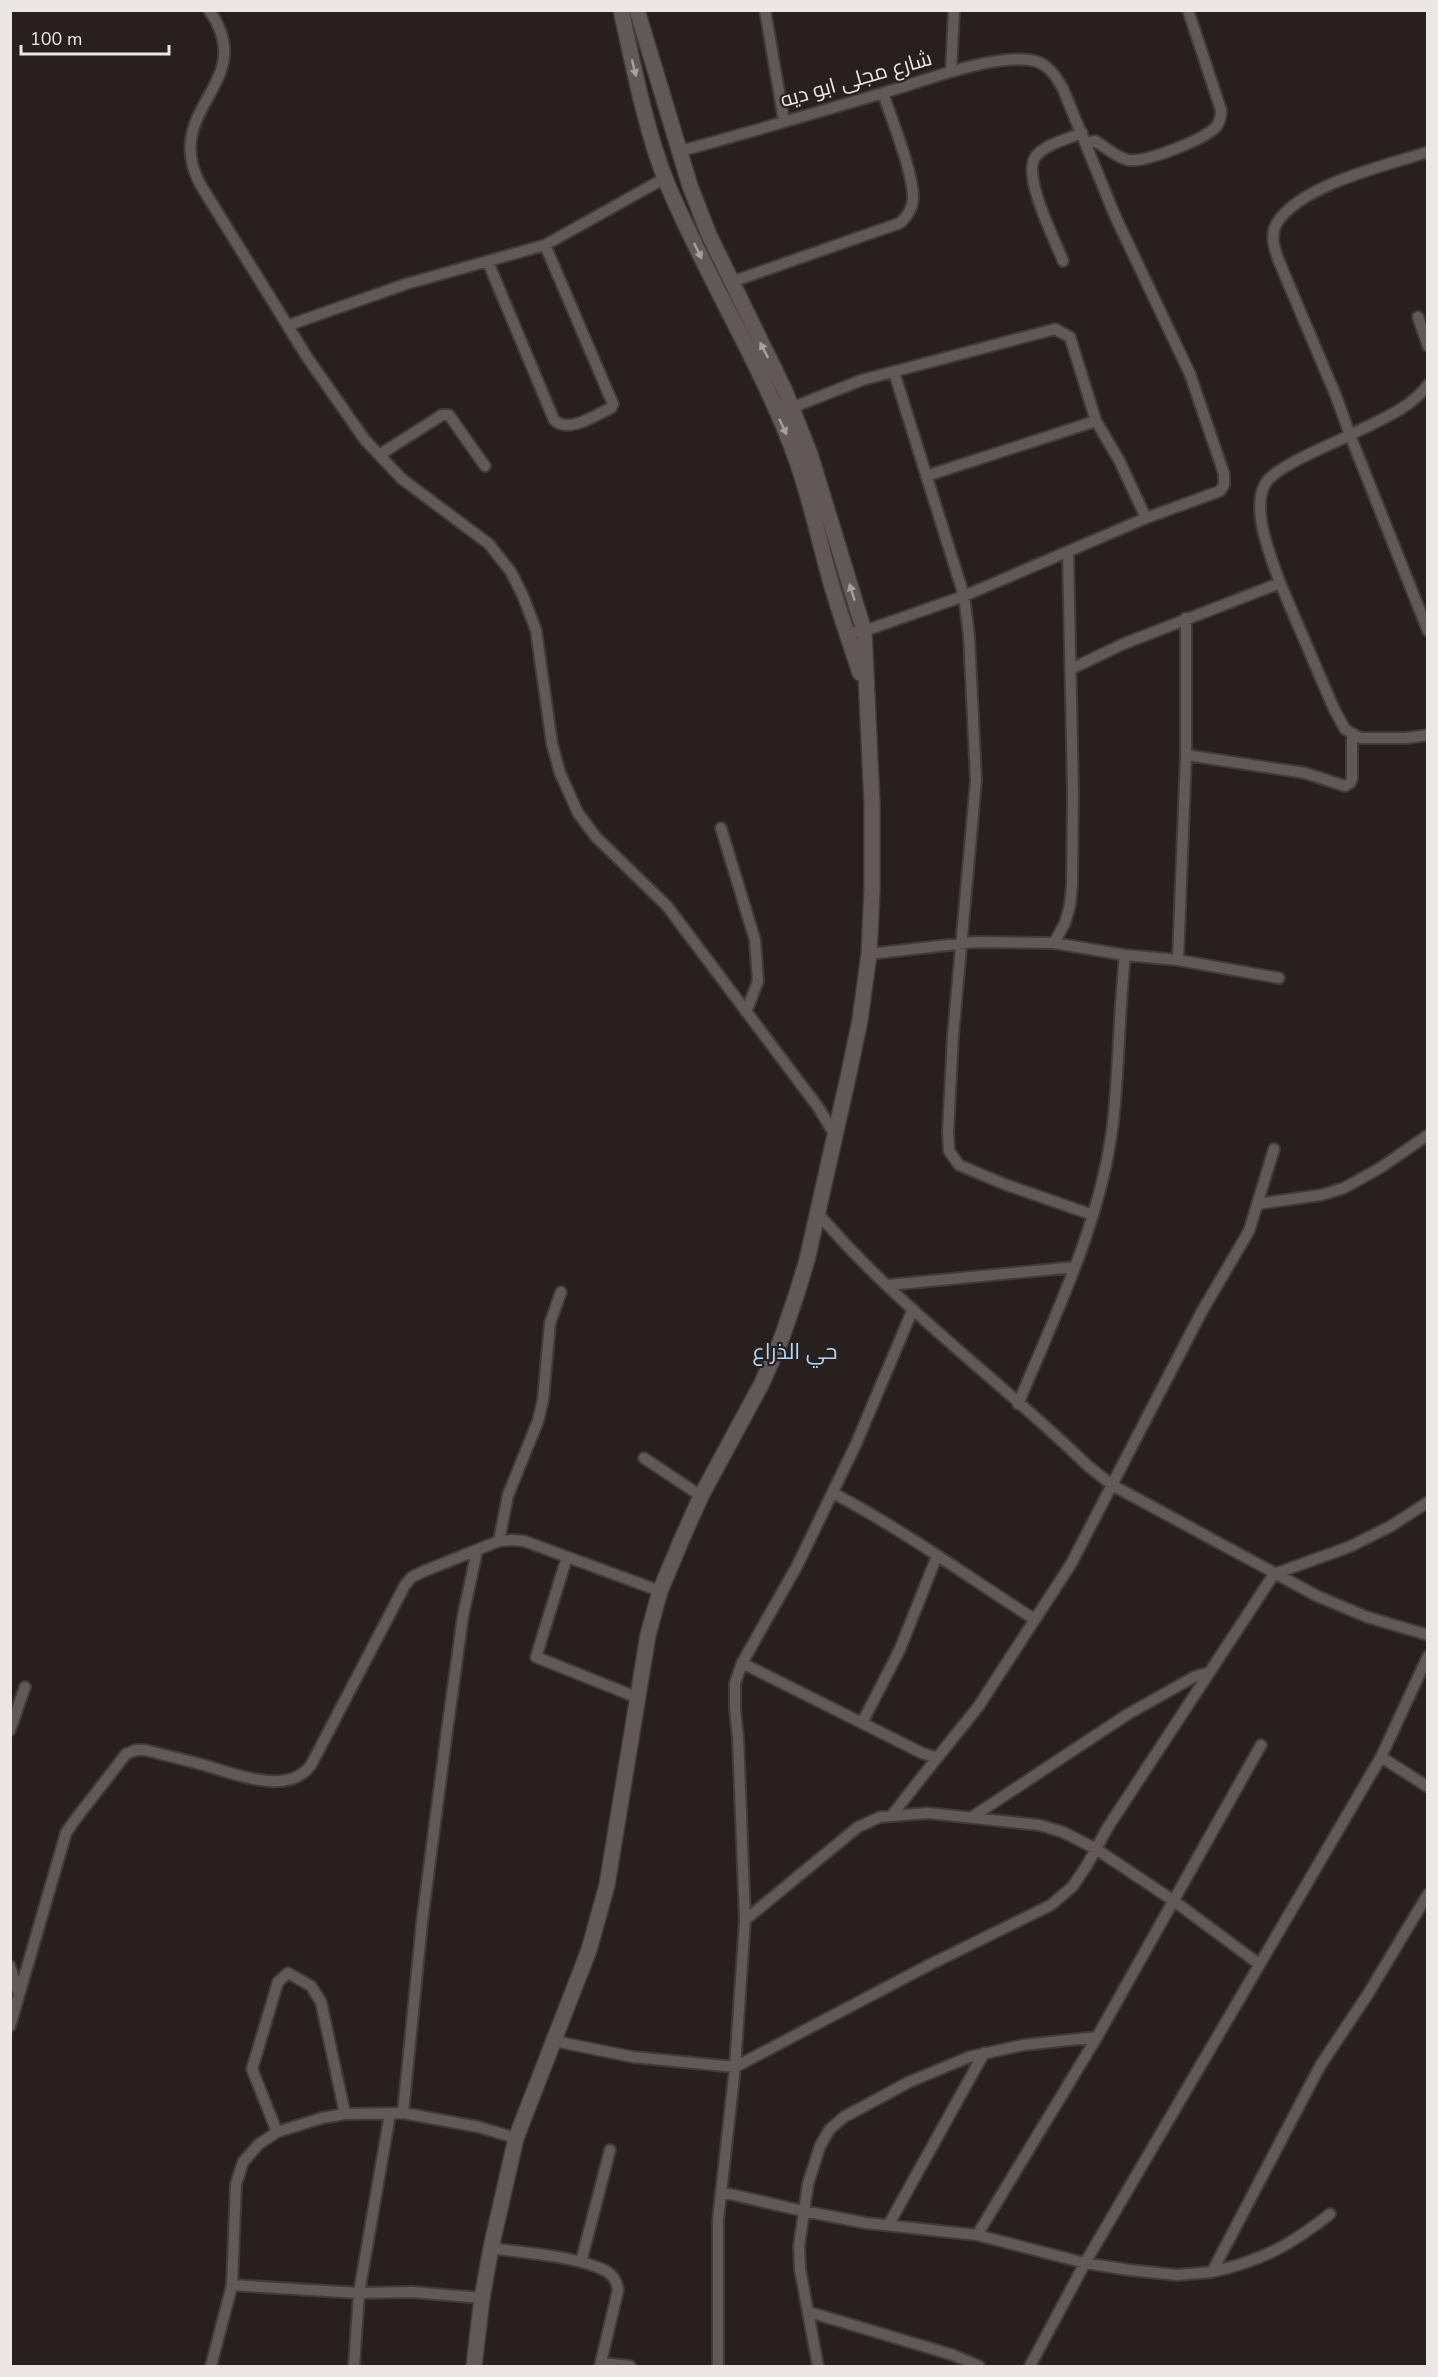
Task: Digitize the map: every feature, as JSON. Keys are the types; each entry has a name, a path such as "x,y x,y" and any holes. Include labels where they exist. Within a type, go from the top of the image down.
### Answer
{"main road":[{"path":"621,10 642,99 665,178 792,448 807,489 847,633 866,690"},
{"path":"474,2367 482,2298 491,2248 516,2138 589,1950 607,1885 636,1697 648,1635 660,1591 701,1496 762,1383 781,1340 807,1260 816,1210 836,1135 860,1020 869,954 872,814 864,631 810,454 785,391 731,282 690,186 637,10"}],"street":[{"path":"209,10 225,40 225,60 193,128 189,150 194,173 348,417 402,479 489,544 511,572 536,630 552,744 560,772 578,813 596,837 667,906 802,1084 836,1135"},
{"path":"765,10 784,121"},
{"path":"951,72 954,10"},
{"path":"1063,261 1033,182 1032,164 1039,153 1084,138 1095,141 1126,159 1151,159 1207,134 1219,123 1221,110 1188,10"},
{"name":"شارع مجلى ابو ديه","path":"680,151 951,72 1003,60 1030,60 1045,66 1056,77 1063,89 1084,138"},
{"path":"731,282 900,223 908,217 913,198 911,182 884,93"},
{"path":"847,633 864,631 964,596 1146,518 1220,491 1224,485 1224,474 1190,374 1135,259 1084,138"},
{"path":"1428,152 1342,179 1317,191 1284,215 1274,231 1273,241 1278,259 1336,396 1428,631"},
{"path":"289,326 398,287 545,245 665,178"},
{"path":"488,262 554,420 561,426 567,426 611,408 614,404 545,245"},
{"path":"1418,317 1428,346"},
{"path":"791,408 844,385 1055,329 1071,337 1096,420 1109,440 1146,518"},
{"path":"894,372 964,596 969,636 976,780 960,944 948,1132 949,1151 959,1165 1004,1185 1093,1215"},
{"path":"1428,385 1416,398 1397,412 1276,473 1264,487 1260,514 1280,584 1334,709 1345,729 1352,735 1372,738 1428,735"},
{"path":"379,455 442,415 449,415 485,466"},
{"path":"926,477 1096,420"},
{"path":"1054,943 1065,923 1070,905 1073,792 1068,553"},
{"path":"1071,669 1186,618 1280,584"},
{"path":"1178,960 1186,755 1186,618"},
{"path":"1186,755 1305,773 1345,786 1352,779 1352,735"},
{"path":"721,828 755,940 758,981 746,1012"},
{"path":"869,954 960,944 1054,943 1125,955 1178,960 1279,978"},
{"path":"1018,1404 1075,1268 1093,1215 1113,1124 1125,955"},
{"path":"1257,1204 1321,1195 1344,1188 1380,1168 1428,1135"},
{"path":"892,1815 978,1707 1071,1564 1201,1313 1249,1231 1274,1149"},
{"path":"816,1210 839,1237 913,1309 1112,1485 1317,1596 1367,1617 1428,1635"},
{"path":"888,1285 1075,1268"},
{"path":"499,1541 508,1496 538,1421 543,1400 550,1323 561,1292"},
{"path":"718,2367 716,2266 718,2220 735,2067 745,1920 735,1683 742,1663 797,1566 856,1444 913,1309"},
{"path":"644,1458 701,1496"},
{"path":"832,1493 901,1530 1034,1619"},
{"path":"555,2041 633,2057 735,2067 929,1965 1051,1905 1073,1886 1108,1827 1274,1574 1349,1547 1391,1526 1428,1502"},
{"path":"10,2026 50,1896 66,1833 122,1758 131,1752 145,1750 254,1780 274,1781 294,1779 300,1776 311,1765 405,1585 412,1577 422,1572 499,1541 524,1541 660,1591"},
{"path":"403,2113 422,1922 447,1731 463,1616 477,1551"},
{"path":"862,1724 900,1649 938,1556"},
{"path":"567,1557 536,1657 636,1697"},
{"path":"1030,2367 1085,2263 1381,1757 1428,1656"},
{"path":"742,1663 862,1724 937,1758"},
{"path":"972,1817 1128,1714 1194,1677 1210,1672"},
{"path":"10,1730 25,1686"},
{"path":"977,2235 1097,2037 1261,1744"},
{"path":"1381,1757 1428,1787"},
{"path":"745,1920 858,1827 874,1819 892,1815 928,1813 1039,1825 1063,1832 1096,1849 1174,1901 1259,1964"},
{"path":"1212,2272 1320,2066 1368,1994 1428,1894"},
{"path":"10,1966 19,1995"},
{"path":"277,2132 252,2069 278,1982 288,1973 311,1986 321,2002 345,2114"},
{"path":"818,2367 810,2312 800,2269 799,2246 803,2211 813,2163 830,2129 844,2117 909,2082 984,2053 1034,2043 1097,2037"},
{"path":"889,2224 984,2053"},
{"path":"211,2367 232,2285 234,2194 239,2172 249,2154 277,2132 322,2118 345,2114 403,2113 479,2127 516,2138"},
{"path":"354,2367 359,2293 390,2115"},
{"path":"581,2262 610,2150"},
{"path":"722,2192 866,2223 977,2235 1085,2263 1150,2274 1177,2275 1212,2272 1242,2265 1268,2255 1298,2239 1329,2214"},
{"path":"491,2248 581,2262 605,2271 615,2279 617,2284 601,2365 630,2367"},
{"path":"232,2285 359,2293 412,2292 482,2298"},
{"path":"810,2312 953,2355 979,2367"}],"district":[{"name":"حي الذراع","path":"795,1352"}]}
